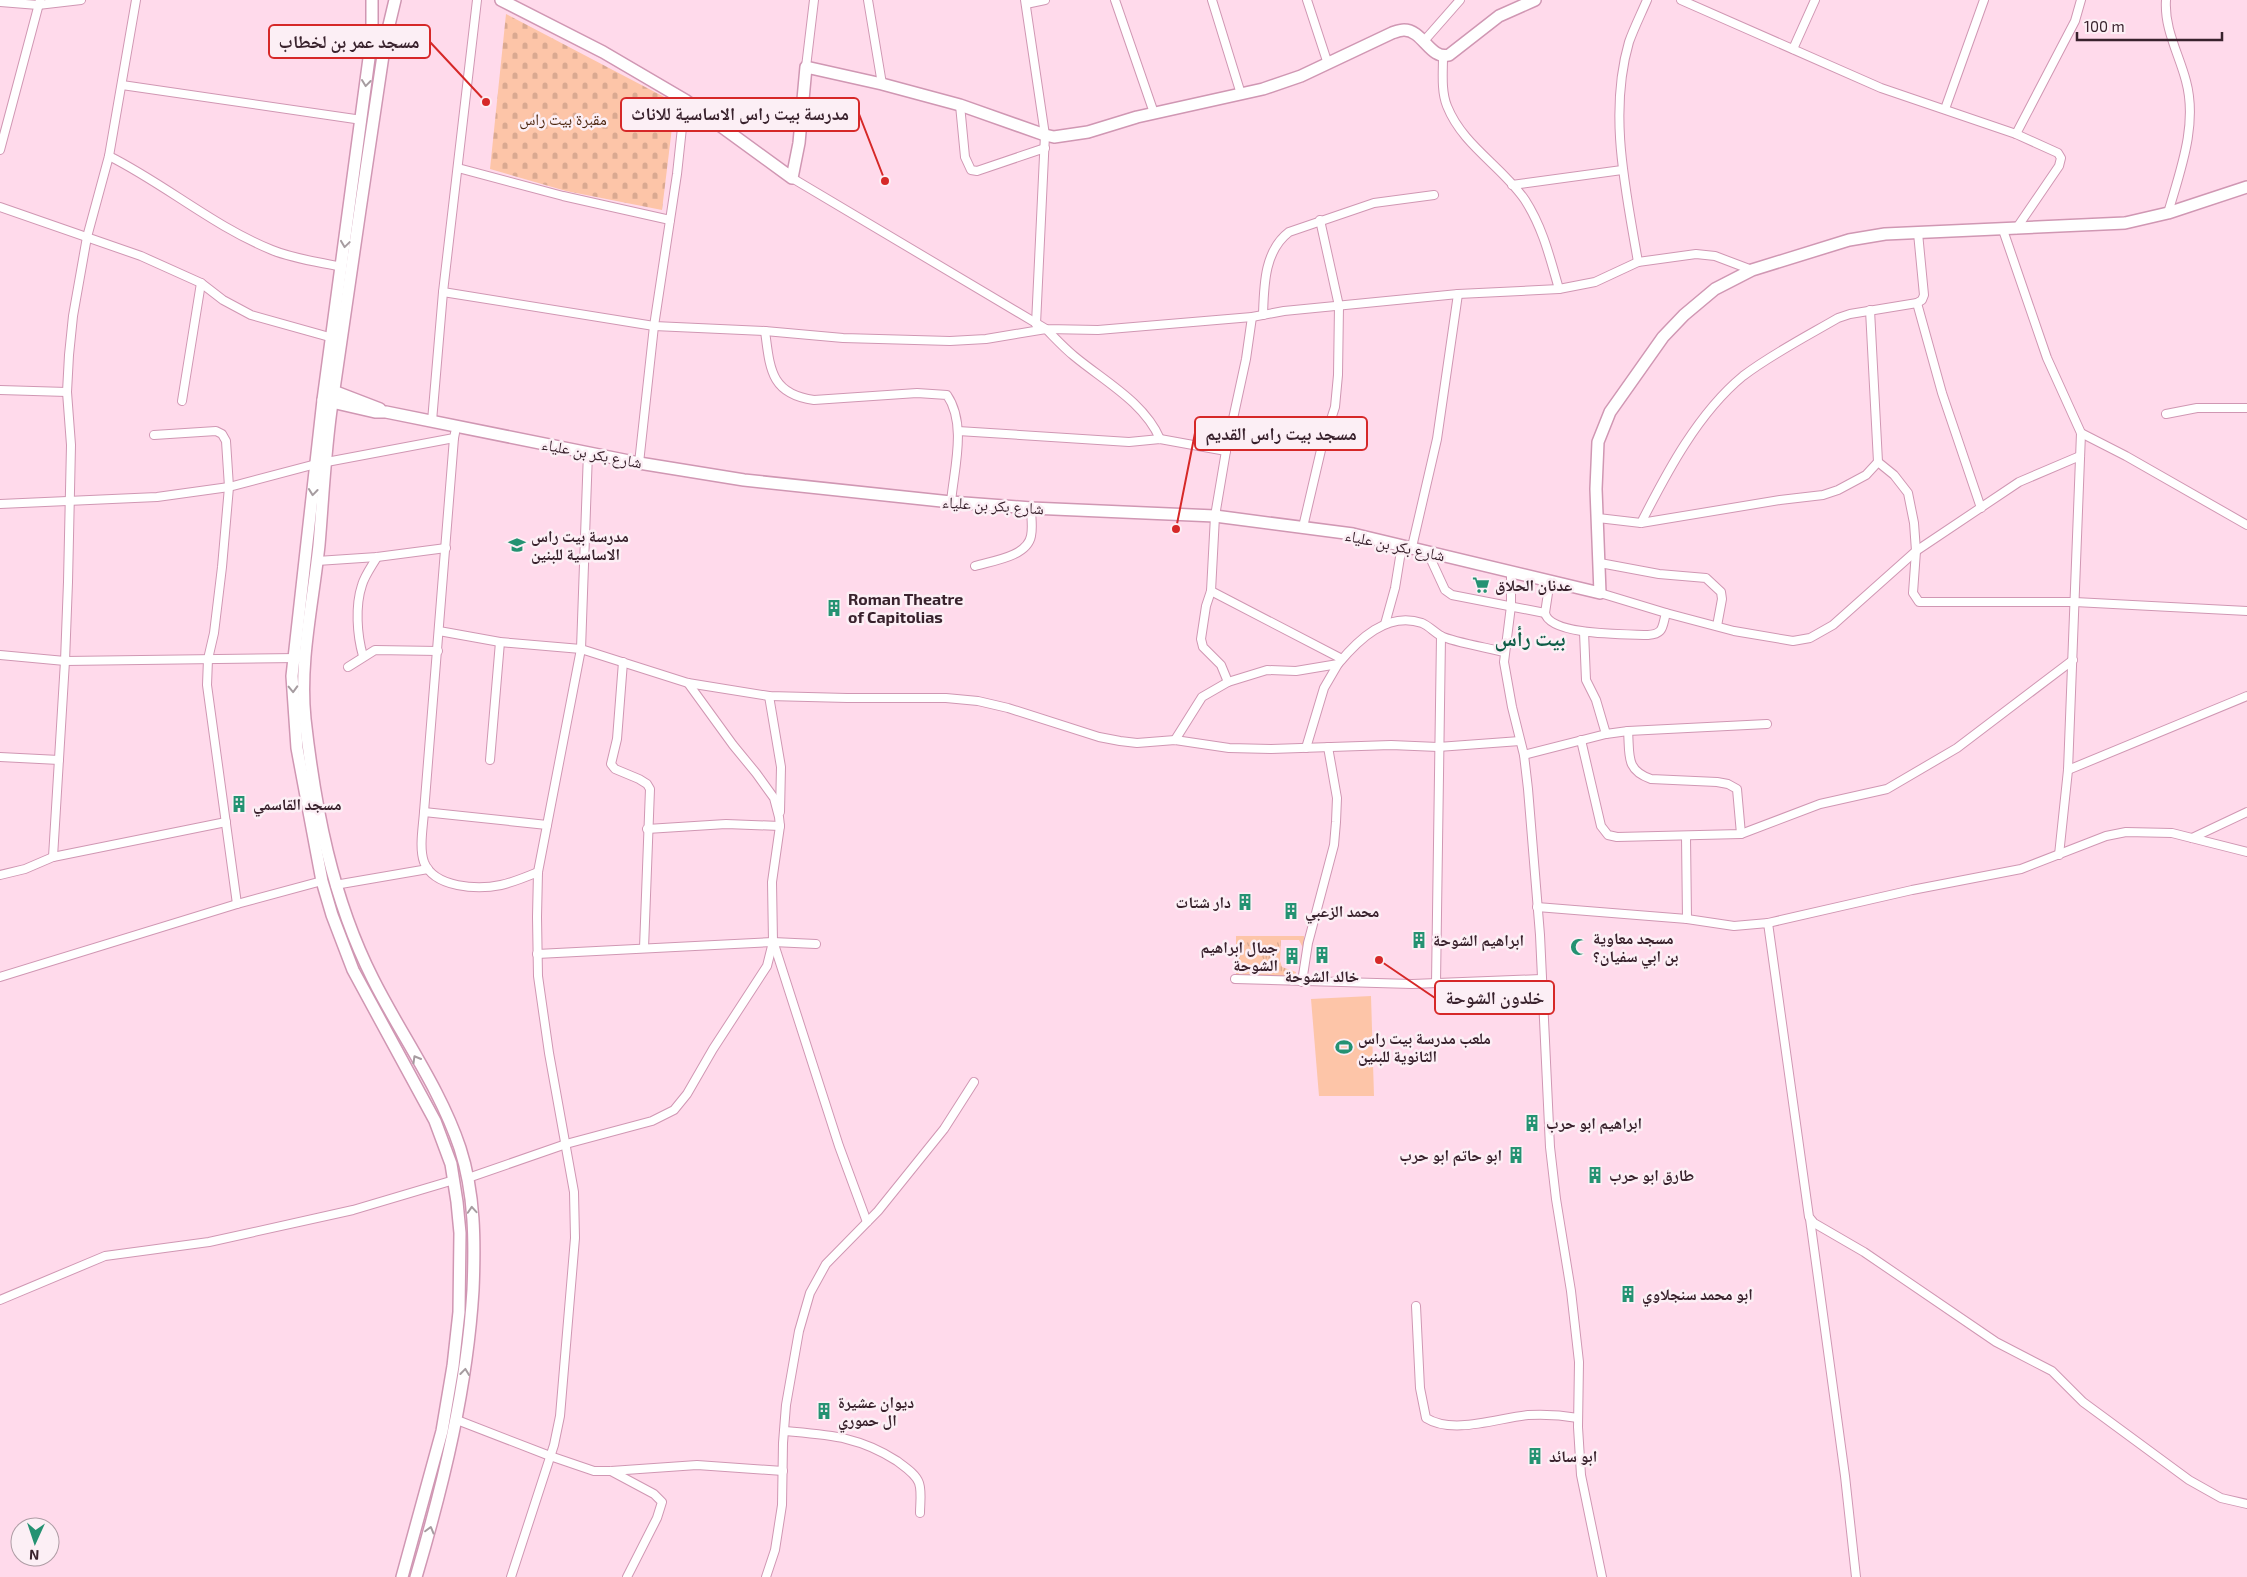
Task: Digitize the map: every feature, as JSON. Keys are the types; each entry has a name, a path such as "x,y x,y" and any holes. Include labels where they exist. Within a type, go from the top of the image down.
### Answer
{"street":[{"path":"0,2 81,0"},
{"path":"53,857 65,661 71,425 67,392 73,316 87,237 109,156 136,0"},
{"path":"329,395 333,338 372,36 372,0"},
{"path":"395,0 385,42 329,395 299,658 303,670 305,718 317,797 336,885 349,926 372,976 454,1131 468,1178 473,1212 474,1270 471,1323 457,1420 416,1577"},
{"path":"432,421 443,292 477,0"},
{"path":"501,0 517,3 685,100 792,178 1046,329 1073,355 1116,388 1154,424 1160,439"},
{"path":"792,178 799,143 814,0"},
{"path":"868,0 882,84"},
{"path":"1036,324 1045,135 1025,2 1045,0"},
{"path":"1115,0 1154,113"},
{"path":"1212,0 1241,94"},
{"path":"1307,0 1328,64"},
{"path":"1424,41 1460,0"},
{"path":"1443,57 1454,52 1499,16 1535,0"},
{"path":"1638,262 1622,170 1619,95 1630,40 1648,0"},
{"path":"1681,0 1881,88 2016,134 2055,151 2061,158 2059,166 2016,229"},
{"path":"1793,49 1815,0"},
{"path":"1945,109 1984,0"},
{"path":"2016,134 2075,21 2081,0"},
{"path":"2166,0 2168,25 2186,81 2191,110 2182,167 2168,213"},
{"path":"0,150 39,2"},
{"path":"806,67 882,84 960,105 1045,135 1064,136 1088,132 1154,113 1241,94 1301,76 1392,33 1404,30 1414,33 1432,50 1443,57"},
{"path":"1443,57 1444,89 1447,106 1472,145 1524,198 1538,222 1559,289"},
{"path":"122,85 362,120"},
{"path":"639,463 654,326 677,174 685,100"},
{"path":"960,105 965,157 971,170 977,171 1045,148"},
{"path":"109,156 129,166 220,224 272,250 342,268"},
{"path":"458,168 563,196 670,220"},
{"path":"1512,185 1622,170"},
{"path":"2080,456 2027,478 1916,551 1833,625 1810,638 1793,641 1734,631 1600,593 1596,489 1598,442 1610,412 1640,367 1663,337 1684,315 1715,289 1752,270 1849,240 1885,234 2125,223 2168,213 2247,187"},
{"path":"1263,315 1264,286 1271,256 1278,240 1289,232 1374,203 1434,195"},
{"path":"0,207 141,256 200,283 238,309 333,338"},
{"path":"1303,527 1321,450 1335,407 1339,306 1320,220"},
{"path":"2003,230 2047,358 2081,433 2068,770 2059,855"},
{"path":"1641,523 1660,485 1698,427 1718,402 1743,376 1838,318 1870,310 1917,303 1922,300 1924,295 1918,233"},
{"path":"443,292 654,326 765,331 843,338 950,341 986,339 1046,329 1098,330 1252,317 1458,294 1559,289 1595,282 1638,262 1696,254 1715,256 1752,270"},
{"path":"182,402 200,283"},
{"path":"1385,624 1435,446 1458,294"},
{"path":"1917,303 1942,393 1981,508"},
{"path":"1598,518 1641,523 1780,500 1823,495 1838,490 1866,475 1878,462 1870,310"},
{"path":"1228,682 1221,665 1205,649 1201,641 1204,613 1211,591 1214,516 1246,359 1252,317"},
{"path":"765,331 773,375 785,391 798,398 814,400 917,393 947,395 953,404 958,431 951,502"},
{"path":"0,390 67,392"},
{"name":"شارع بكر بن علياء","path":"329,395 375,412 386,412 639,463 744,480 951,502 1031,508 1214,516 1353,534 1600,593"},
{"path":"2166,414 2197,408 2247,408"},
{"path":"456,426 424,812 423,860 428,869 446,881 476,887 502,885 538,872"},
{"path":"154,435 216,431 222,434 226,442 229,487 214,633 208,660 207,685 237,904"},
{"path":"958,431 1129,442 1160,439 1226,451"},
{"path":"2081,433 2247,524"},
{"path":"0,504 157,496 229,487 321,463 454,438"},
{"path":"511,1577 550,1456 561,1409 575,1238 574,1192 548,1044 537,954 538,872 582,649 588,452"},
{"path":"1878,462 1894,475 1908,493 1914,523 1916,551 1913,593 1919,602 2074,602 2247,611"},
{"path":"321,463 317,561 299,658 292,676 295,731 322,881 332,915 353,970 435,1121 454,1180 460,1232 459,1312 453,1366 442,1431 402,1577"},
{"path":"975,566 1025,548 1031,537 1031,508"},
{"path":"317,561 377,557 446,548"},
{"path":"1427,551 1448,592 1545,613"},
{"path":"363,656 359,641 359,599 362,582 377,557"},
{"path":"1600,563 1659,574 1706,578 1721,592 1722,599 1718,626"},
{"path":"1511,571 1512,606 1504,652 1509,690 1524,755 1542,979 1550,1147 1556,1199 1571,1291 1579,1362 1579,1453 1584,1496 1602,1577"},
{"path":"1550,580 1545,613 1546,619 1552,624 1584,632 1657,634 1661,631 1666,613"},
{"path":"1211,591 1340,662"},
{"path":"1306,748 1324,688 1340,662 1354,645 1385,624 1395,621 1415,621 1424,624 1442,636 1504,652"},
{"path":"439,632 500,642 582,649 688,683 769,696 962,699 1008,708 1106,739 1137,743 1175,740 1229,748 1328,748 1391,745 1438,747 1520,741"},
{"path":"1584,632 1586,680 1596,700 1606,734"},
{"path":"1436,983 1438,747 1442,636"},
{"path":"490,760 500,642"},
{"path":"348,667 363,656 380,649 438,651"},
{"path":"0,655 65,661 299,658"},
{"path":"1580,740 1601,826 1608,834 1616,837 1740,834 1820,804 1880,791 1894,785 1957,748 2073,660"},
{"path":"623,662 617,739 611,764 615,769 647,784 650,789 644,948"},
{"path":"1175,740 1202,697 1228,682 1267,670 1296,671 1340,662"},
{"path":"468,1178 566,1144 652,1122 679,1106 767,966 773,942 772,882 780,826 774,798 688,683"},
{"path":"769,696 781,767 782,792 779,816"},
{"path":"2068,770 2247,696"},
{"path":"1524,755 1580,740 1628,731 1767,724"},
{"path":"1628,731 1631,763 1633,769 1642,776 1658,780 1717,782 1728,784 1737,789 1740,834"},
{"path":"1302,982 1308,943 1334,845 1337,798 1328,748"},
{"path":"0,756 59,760"},
{"path":"424,812 547,825"},
{"path":"2192,838 2247,812"},
{"path":"0,875 25,869 53,857 226,822"},
{"path":"647,830 726,824 780,826"},
{"path":"1537,907 1686,919 1734,926 1768,924 1912,890 2020,869 2106,836 2126,832 2152,831 2192,838 2247,852"},
{"path":"1686,836 1686,919"},
{"path":"336,885 428,869"},
{"path":"0,977 237,904 322,881"},
{"path":"1768,924 1845,1476 1856,1577"},
{"path":"773,942 839,1146 867,1222"},
{"path":"537,954 773,942 816,944"},
{"path":"1235,979 1302,982 1436,983 1542,979"},
{"path":"766,1577 774,1550 782,1505 784,1431 799,1330 810,1293 826,1264 867,1222 944,1128 974,1082"},
{"path":"0,1300 105,1256 124,1252 192,1245 226,1238 382,1203 454,1180"},
{"path":"1809,1217 1814,1223 1864,1252 1996,1342 2052,1371 2083,1402 2189,1480 2222,1498 2247,1504"},
{"path":"1416,1306 1420,1388 1426,1418 1438,1424 1459,1425 1552,1414 1578,1418"},
{"path":"457,1420 594,1471 697,1465 782,1471"},
{"path":"784,1431 843,1437 861,1442 884,1453 906,1468 918,1480 921,1491 920,1513"},
{"path":"611,1471 654,1494 662,1502 657,1518 627,1577"}],"green space":[{"name":"مقبرة بيت راس","path":"506,14 670,100 674,111 662,210 566,191 490,169"},
{"path":"1236,936 1304,936 1304,950 1299,940 1281,940 1280,961 1282,967 1296,972 1295,978 1236,978"},
{"name":"ملعب مدرسة بيت راس الثانوية للبنين","path":"1371,996 1374,1096 1319,1096 1311,999"}],"place":[{"name":"مسجد عمر بن لخطاب","path":"486,102"},
{"name":"مدرسة بيت راس الاساسية للاناث","path":"885,181"},
{"name":"مسجد بيت راس القديم","path":"1176,529"},
{"name":"مدرسة بيت راس الاساسية للبنين","path":"517,545"},
{"name":"عدنان الحلاق","path":"1481,585"},
{"name":"Roman Theatre of Capitolias","path":"834,608"},
{"name":"مسجد القاسمي","path":"239,804"},
{"name":"دار شتات","path":"1245,902"},
{"name":"محمد الزعبي","path":"1291,911"},
{"name":"ابراهيم الشوحة","path":"1419,940"},
{"name":"مسجد معاوية بن ابي سفيان؟","path":"1579,947"},
{"name":"خالد الشوحة","path":"1322,955"},
{"name":"جمال ابراهيم الشوحة","path":"1292,956"},
{"name":"خلدون الشوحة","path":"1379,960"},
{"name":"ملعب مدرسة بيت راس الثانوية للبنين","path":"1344,1047"},
{"name":"ابراهيم ابو حرب","path":"1532,1123"},
{"name":"ابو حاتم ابو حرب","path":"1516,1155"},
{"name":"طارق ابو حرب","path":"1595,1175"},
{"name":"ابو محمد سنجلاوي","path":"1628,1294"},
{"name":"ديوان عشيرة ال حموري","path":"824,1411"},
{"name":"ابو سائد","path":"1535,1456"}],"district":[{"name":"بيت رأس","path":"1530,639"}]}
